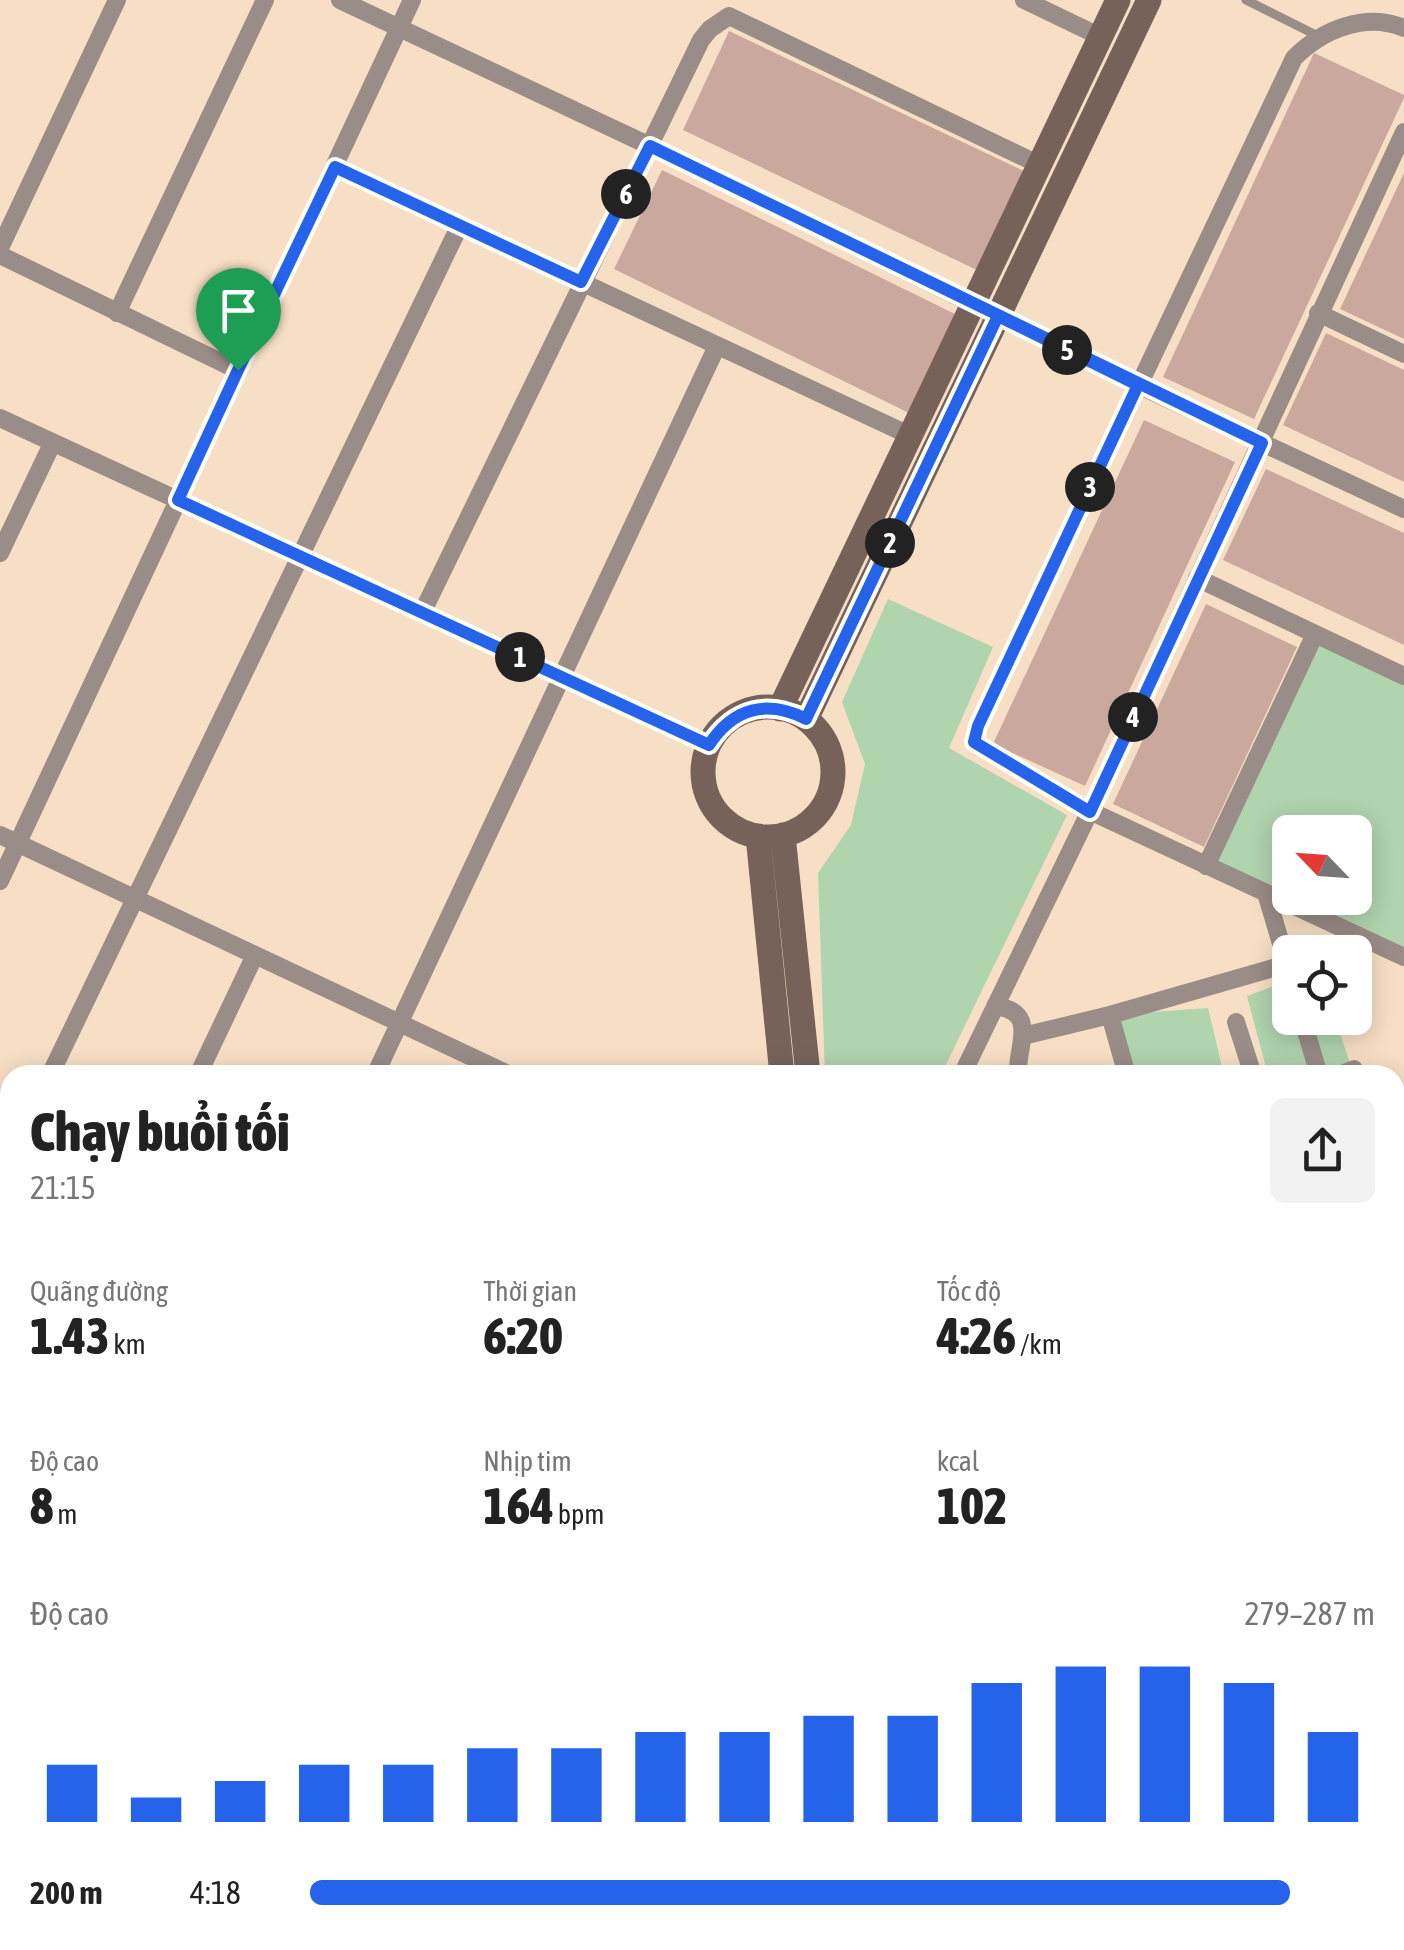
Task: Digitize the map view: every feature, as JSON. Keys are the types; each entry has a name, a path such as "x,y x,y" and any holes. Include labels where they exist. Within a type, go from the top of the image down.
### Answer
{"main road":[{"path":"780,708 1118,0"},
{"path":"806,719 1149,0"},
{"path":"780,708 806,719 829,748 832,786 825,804 800,829 770,836 742,832 712,805 705,786 704,765 709,745 734,717 752,709 780,708"},
{"path":"770,836 781,1065"},
{"path":"770,836 806,1065"}],"street":[{"path":"117,0 0,252 238,370"},
{"path":"117,313 264,0"},
{"path":"340,0 1404,509"},
{"path":"0,881 412,0"},
{"path":"1024,0 1101,36"},
{"path":"422,613 701,40 730,16 1040,165"},
{"path":"1404,28 1385,20 1342,27 1320,36 1294,58 978,726 974,742 1090,812 1404,957"},
{"path":"967,1065 1090,812 1404,132"},
{"path":"335,167 908,436"},
{"path":"55,1065 459,227"},
{"path":"1318,313 1404,354"},
{"path":"380,1065 717,346"},
{"path":"0,418 709,745"},
{"path":"0,553 52,444"},
{"path":"1197,578 1404,676"},
{"path":"1206,866 1315,634"},
{"path":"0,835 489,1065"},
{"path":"1266,893 1278,935"},
{"path":"203,1065 255,955"},
{"path":"1023,1036 1272,974"},
{"path":"995,1006 1020,1018 1023,1036 1019,1065"},
{"path":"1110,1016 1123,1065"},
{"path":"1236,1022 1250,1065"},
{"path":"1307,1035 1316,1065"}],"lane":[{"path":"1246,0 1320,36"}],"green space":[{"path":"888,599 993,647 949,748 1067,815 946,1065 825,1065 818,873 851,825 865,764 842,702"},
{"path":"1315,634 1404,676 1404,957 1372,942 1372,935 1356,935 1313,915 1372,915 1372,815 1272,815 1272,896 1206,866"},
{"path":"1272,987 1272,1035 1341,1035 1350,1063 1344,1065 1265,1065 1247,996"},
{"path":"1208,1008 1222,1065 1124,1065 1110,1015"}],"building":[{"path":"729,31 1026,172 979,271 683,130"},
{"path":"1314,53 1404,98 1254,419 1163,377"},
{"path":"662,170 957,315 909,413 614,269"},
{"path":"1404,173 1404,339 1340,309"},
{"path":"1326,333 1404,370 1404,482 1283,425"},
{"path":"1144,420 1235,462 1085,786 993,744"},
{"path":"1266,469 1404,533 1404,645 1223,560"},
{"path":"1206,604 1297,647 1204,847 1113,804"}],"route":[{"path":"650,146 1262,443 1090,812 974,742 978,726 1138,385 998,316 806,719 789,710 752,709 734,717 709,745 178,500 238,370 335,167 581,282 650,146"}]}
